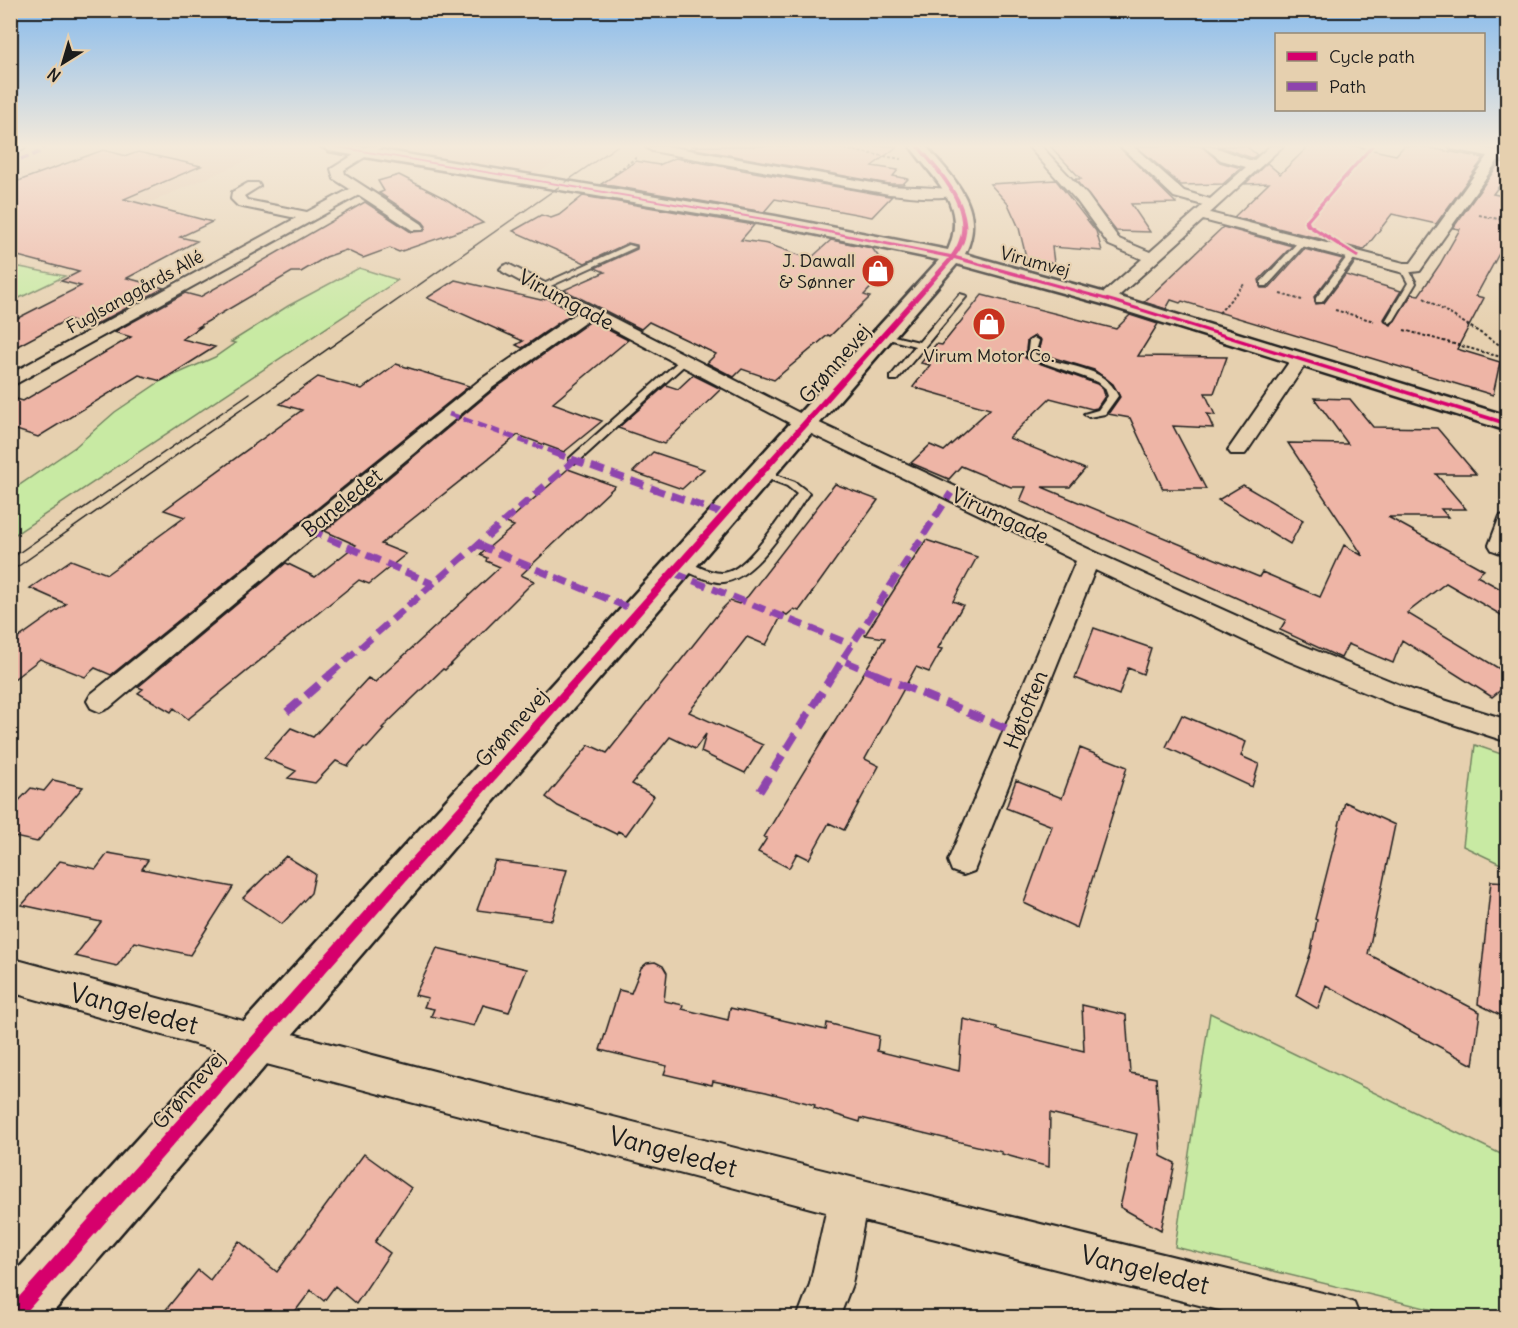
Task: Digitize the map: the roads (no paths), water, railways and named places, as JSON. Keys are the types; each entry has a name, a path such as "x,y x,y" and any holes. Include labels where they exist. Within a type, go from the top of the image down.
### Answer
{"street":[{"path":"265,208 310,218"},
{"name":"Fuglsanggårds Allé","path":"10,382 327,208"},
{"path":"388,208 412,224 392,227"},
{"name":"Virumvej","path":"702,208 953,257 1106,299 1508,424"},
{"name":"Grønnevej","path":"11,1317 953,257 963,242 966,219 961,208"},
{"path":"1089,208 1113,242 1152,258"},
{"path":"1106,299 1208,208"},
{"path":"1201,214 1404,268 1415,268 1458,208"},
{"name":"Virumgade","path":"508,269 806,424 1288,650 1407,699 1508,731"},
{"name":"Baneledet","path":"100,701 486,384 589,312"},
{"path":"1238,450 1300,359"},
{"path":"1500,545 1508,521"},
{"name":"Høtoften","path":"963,861 1089,558"},
{"name":"Vangeledet","path":"10,975 255,1043 849,1198 1339,1317"},
{"path":"818,1317 831,1284 849,1198"}],"lane":[{"path":"1264,284 1303,242"},
{"path":"541,287 632,247"},
{"path":"1319,300 1353,255"},
{"path":"1390,320 1412,283 1404,268"},
{"path":"894,378 963,296"},
{"path":"884,335 921,345"},
{"path":"1034,341 1030,355 1040,362 1095,377 1106,381 1112,388 1113,396 1101,412 1089,414"},
{"path":"573,461 684,361"},
{"path":"681,564 719,579 731,578 742,572 752,562 803,493 791,484 762,473"}],"tram line":[{"path":"10,572 529,208"},
{"path":"10,559 250,393"}],"place":[{"name":"J. Dawall & Sønner","path":"878,271"},
{"name":"Virum Motor Co.","path":"989,324"}]}
